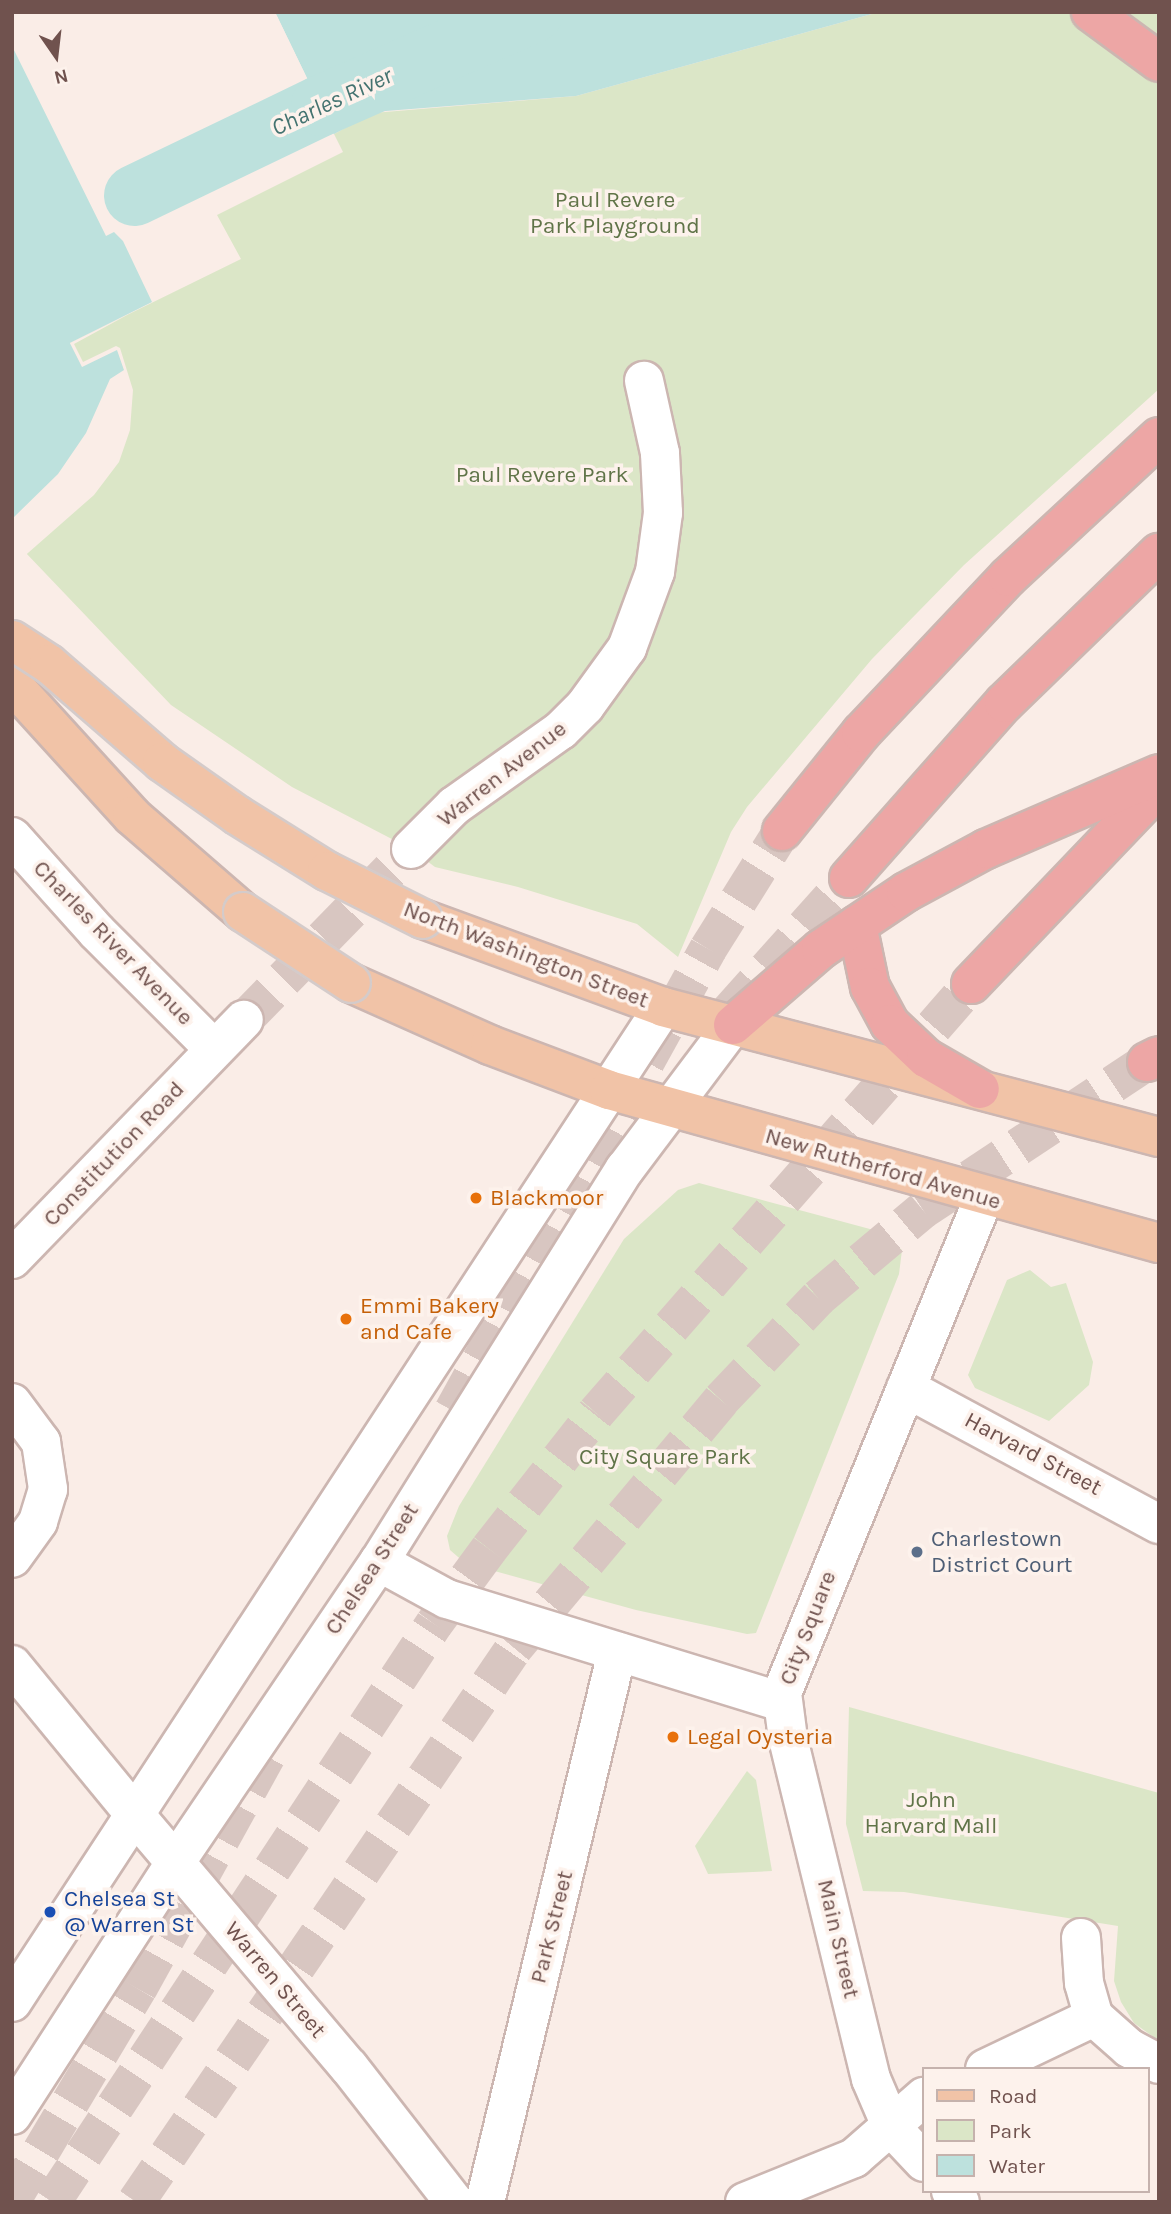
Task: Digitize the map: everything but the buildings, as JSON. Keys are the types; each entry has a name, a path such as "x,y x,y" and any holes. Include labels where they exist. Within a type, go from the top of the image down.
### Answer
{"highway":[{"path":"1091,12 1159,62"},
{"path":"782,831 861,733 1008,577 1159,438"},
{"path":"849,878 1004,703 1159,552"},
{"path":"733,1025 857,925 947,869 1159,774"},
{"path":"971,984 1159,787"},
{"path":"857,925 870,986 890,1024 926,1058 980,1089"}],"main road":[{"name":"Warren Avenue","path":"411,849 454,806 561,730 585,706 627,648 655,572 663,513 660,453 644,381"},
{"name":"North Washington Street","path":"12,640 49,664 162,762 237,815 327,871 423,919 663,1007"},
{"path":"12,684 93,776 181,862 259,924 351,983 490,1045 609,1090"},
{"name":"Charles River Avenue","path":"12,836 97,932 214,1049"},
{"path":"12,2002 663,1007 1159,1137"},
{"path":"214,1049 244,1020"},
{"name":"Chelsea Street","path":"12,2115 175,1863 379,1562 621,1176 733,1025"},
{"name":"Constitution Road","path":"12,1259 214,1049"},
{"name":"New Rutherford Avenue","path":"609,1090 984,1198 1159,1243"},
{"name":"City Square","path":"379,1562 447,1599 782,1702 786,1677 984,1198"},
{"name":"Harvard Street","path":"906,1388 1159,1524"},
{"path":"12,1403 38,1436 48,1471 38,1522 12,1558"},
{"name":"Park Street","path":"485,2202 617,1652"},
{"name":"Warren Street","path":"12,1665 175,1863 349,2067 454,2202"},
{"name":"Main Street","path":"782,1702 871,2079 892,2128 922,2160"},
{"path":"1081,1938 1084,1983 1094,2017 1129,2048 1159,2064"},
{"path":"989,2067 1094,2017"},
{"path":"745,2202 854,2158 892,2128 906,2110 922,2098"}],"green space":[{"name":"Paul Revere Park","path":"879,12 1159,12 1159,389 964,565 872,659 747,807 731,832 678,957 637,924 518,887 435,867 411,849 292,787 171,705 25,552 91,492 82,367 70,343 241,259 217,215 343,152 334,134 373,113 576,96"},
{"name":"City Square Park","path":"699,1183 881,1232 902,1250 899,1274 756,1633 747,1634 636,1610 465,1563 450,1550 447,1536 459,1506 624,1239 678,1190"},
{"path":"1030,1270 1051,1287 1066,1283 1093,1362 1089,1385 1049,1421 975,1388 968,1375 1007,1280"},
{"name":"John Harvard Mall","path":"849,1707 1159,1793 1159,2041 1134,2023 1121,2002 1114,1981 1118,1926 904,1892 863,1891 846,1824"},
{"path":"747,1771 756,1780 772,1871 708,1874 695,1846"}],"water":[{"path":"275,12 879,12 576,96 373,112 334,134"},
{"path":"12,46 106,236 114,232 123,241 152,302 70,343 82,366 117,349 127,379 91,492 12,564"}],"pier":[{"path":"271,12 275,12 334,134 331,135"},
{"path":"129,314 74,344 83,362 116,346 120,348 133,390 130,430 119,462 94,495 12,567 12,519 58,474 86,433 110,379 124,370 117,350 82,367 70,343"}],"waterway":[{"name":"Charles River","path":"134,195 321,105 532,12"}],"tunnel":[{"path":"453,1411 708,949 782,831"},
{"path":"244,1020 411,849"},
{"path":"729,1012 849,878"},
{"path":"52,2202 434,1624 489,1549 596,1413 971,984"},
{"path":"136,2202 514,1648 721,1400 818,1298 923,1210 1147,1062"},
{"path":"12,2200 138,1989 273,1744"}],"place":[{"name":"Blackmoor","path":"476,1198"},
{"name":"Emmi Bakery and Cafe","path":"346,1319"},
{"name":"Charlestown District Court","path":"917,1552"},
{"name":"Legal Oysteria","path":"673,1737"},
{"name":"Chelsea St @ Warren St","path":"50,1912"}],"park label":[{"name":"Paul Revere Park Playground","path":"615,213"}]}
